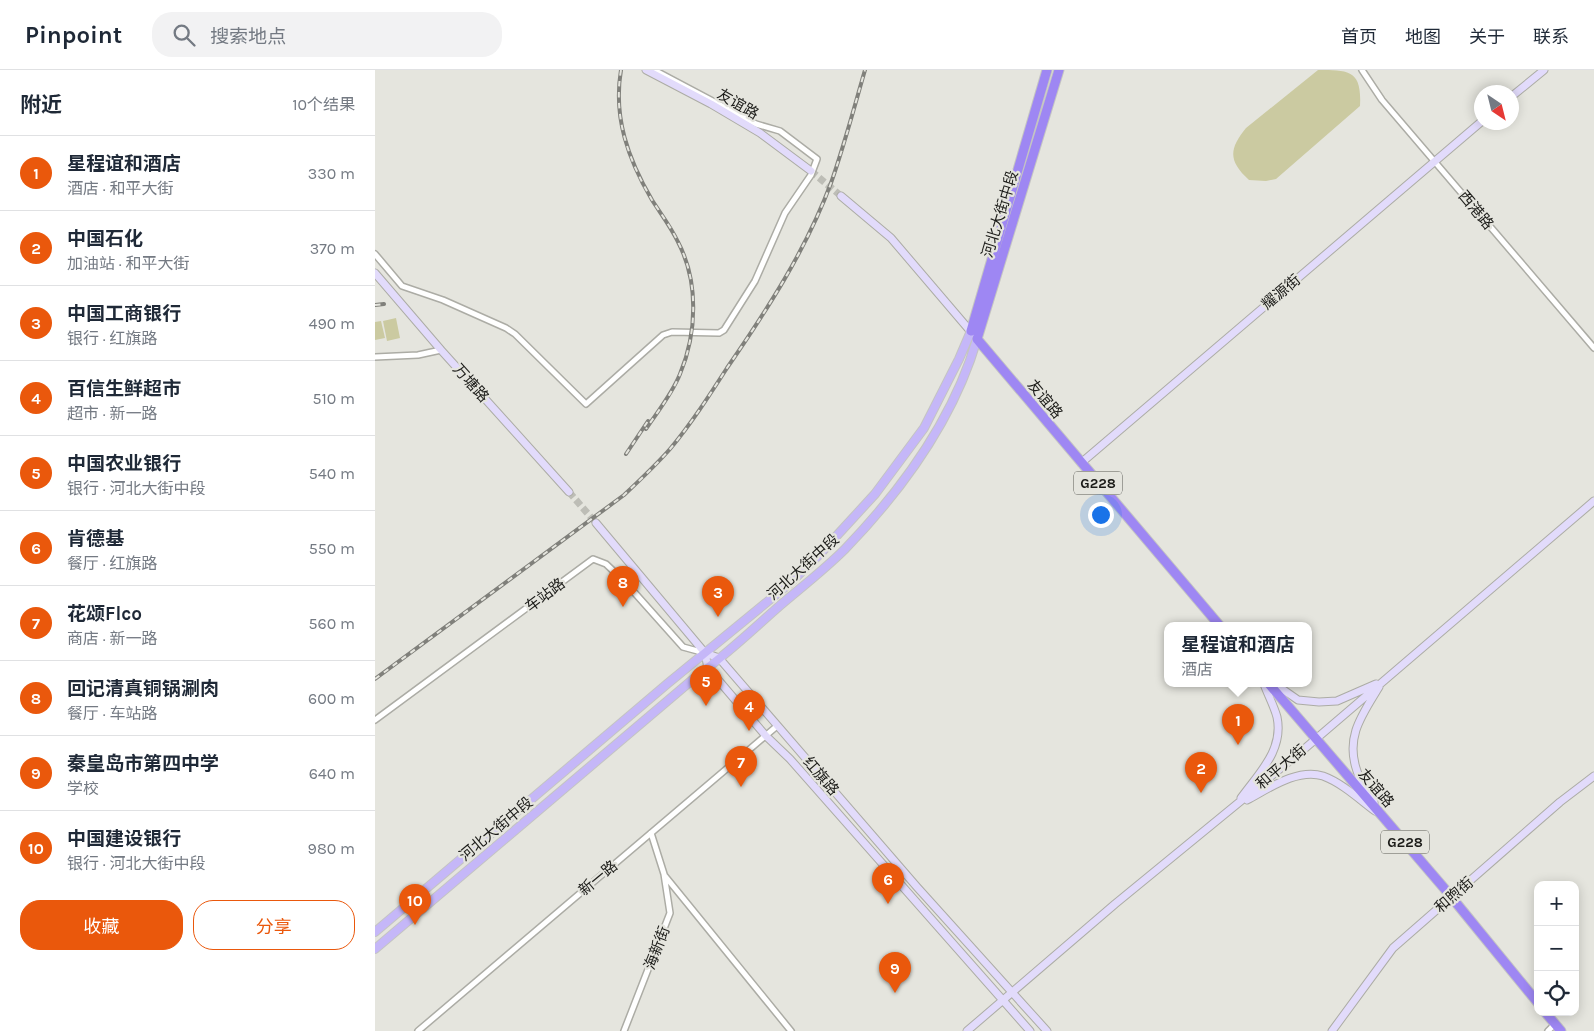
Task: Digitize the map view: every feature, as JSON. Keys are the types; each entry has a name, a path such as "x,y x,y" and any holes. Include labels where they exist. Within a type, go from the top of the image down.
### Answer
{"highway":[{"path":"971,331 1047,70"},
{"name":"河北大街中段","path":"977,339 1059,70"},
{"name":"友谊路","path":"977,339 1218,622"},
{"name":"友谊路","path":"1272,687 1451,897 1534,998"},
{"path":"1547,1016 1555,1029"}],"main road":[{"name":"友谊路","path":"646,70 711,104 760,133 811,171"},
{"path":"1519,90 1544,70"},
{"name":"耀源街","path":"1081,463 1474,128"},
{"name":"友谊路","path":"841,196 891,238 977,339"},
{"name":"万塘路","path":"375,272 441,350 569,492"},
{"path":"375,932 789,584 875,494 924,428 971,331"},
{"name":"河北大街中段","path":"375,949 818,575 845,548 881,508 909,472 931,439 953,402 970,364 977,339"},
{"name":"和平大街","path":"967,1031 1594,501"},
{"path":"596,523 705,653 708,668 766,736 789,759 1030,1031"},
{"name":"红旗路","path":"705,653 719,658 1047,1031"},
{"path":"1279,687 1298,700 1319,702 1337,700 1383,681"},
{"path":"1381,816 1357,772 1353,741 1358,722 1383,681"},
{"path":"1235,806 1275,751 1278,737 1277,717 1265,687"},
{"path":"1235,806 1286,780 1304,775 1313,775 1322,776 1341,786 1381,816"},
{"name":"和煦街","path":"1331,1031 1393,948 1560,802 1594,776"}],"street":[{"path":"375,254 402,286 443,300 506,328 515,334 586,404 663,335 672,332 719,333 724,330 755,281 785,213 811,174 817,159 780,131 756,124 654,70"},
{"name":"西港路","path":"1362,70 1382,100 1594,348"},
{"path":"375,357 419,354 441,350"},
{"name":"车站路","path":"375,720 593,559 606,564 625,582 683,648 705,653"},
{"name":"新一路","path":"418,1031 777,726"},
{"name":"海新街","path":"624,1031 670,913 664,874 651,833"},
{"path":"664,874 791,1031"}],"green space":[{"path":"1318,70 1351,74 1359,85 1360,106 1276,179 1266,181 1249,180 1234,161 1234,149 1240,135 1246,128"},
{"path":"396,318 400,338 387,341 383,321"},
{"path":"381,321 385,338 375,340 375,322"}],"tunnel":[{"path":"811,171 841,196"},
{"path":"569,492 596,523"}],"railway":[{"path":"621,70 619,104 621,121 630,153 643,185 672,231 685,257 692,291 692,325 686,358 673,388 646,429"},
{"path":"375,679 624,495 670,449 693,420 757,324 798,256 831,183 865,70"},
{"path":"375,305 384,304"},
{"path":"626,454 648,421"}],"place":[{"name":"回记清真铜锅涮肉","path":"623,607"},
{"name":"中国工商银行","path":"718,617"},
{"name":"中国农业银行","path":"706,706"},
{"name":"百信生鲜超市","path":"749,731"},
{"name":"星程谊和酒店","path":"1238,745"},
{"name":"花颂Flco","path":"741,787"},
{"name":"中国石化","path":"1201,793"},
{"name":"肯德基","path":"888,904"},
{"name":"中国建设银行","path":"415,925"},
{"name":"秦皇岛市第四中学","path":"895,993"}]}
